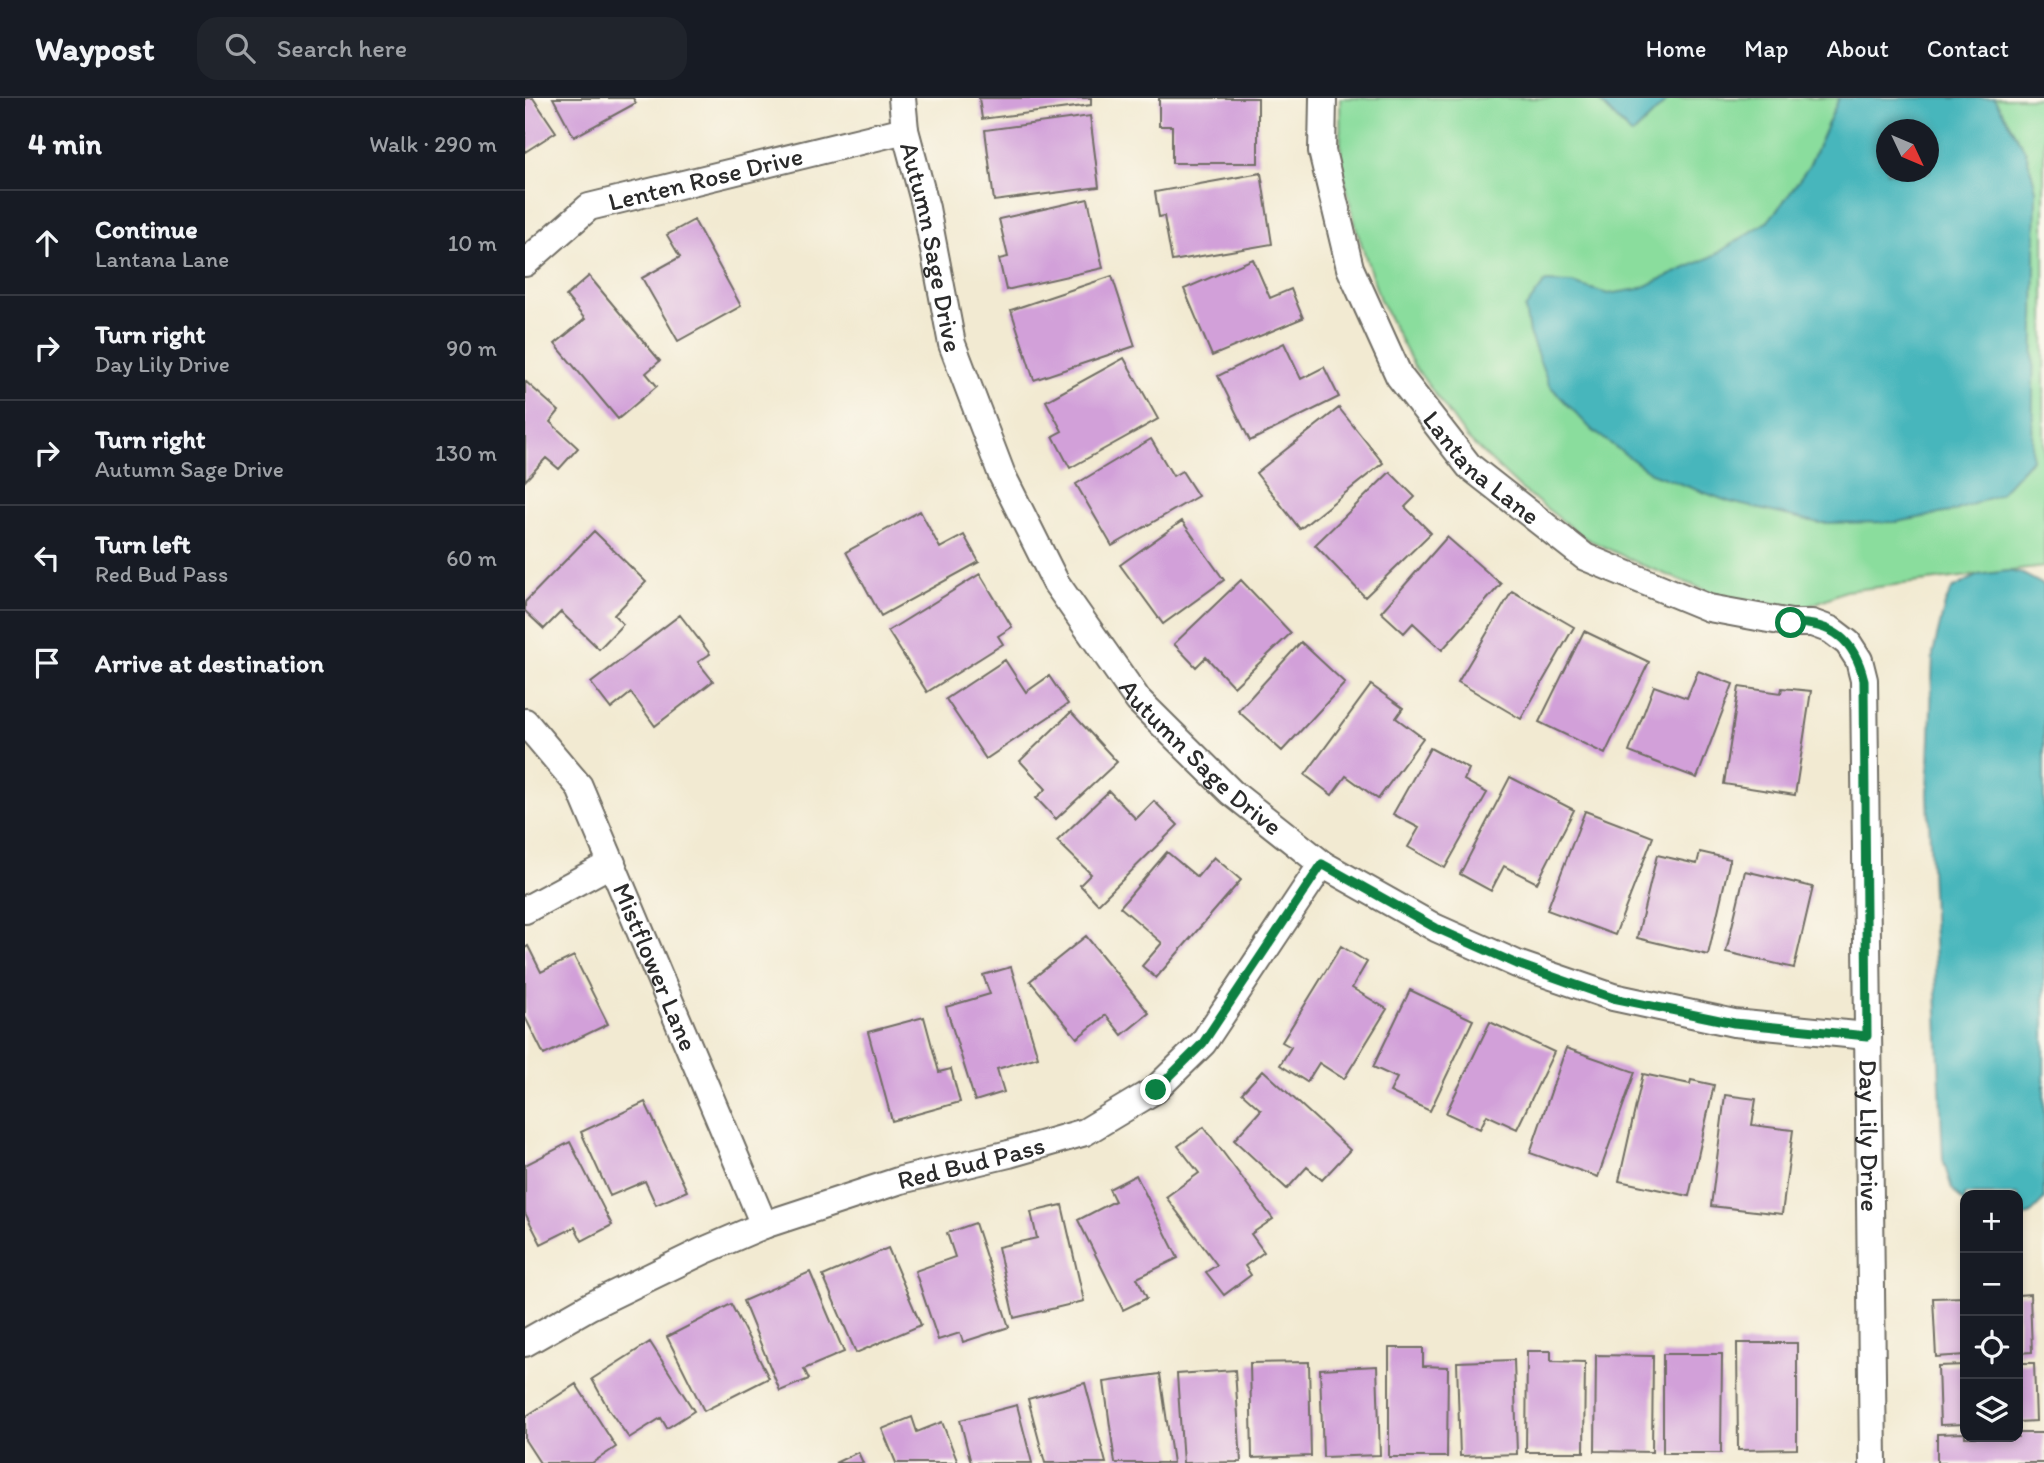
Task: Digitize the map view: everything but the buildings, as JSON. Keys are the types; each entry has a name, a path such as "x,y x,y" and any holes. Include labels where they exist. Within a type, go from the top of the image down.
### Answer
{"street":[{"name":"Autumn Sage Drive","path":"902,98 905,130 926,208 952,344 1002,475 1056,583 1138,700 1231,792 1322,864 1436,928 1517,964 1613,998 1734,1023 1867,1036"},
{"name":"Lantana Lane","path":"1323,98 1322,151 1350,268 1399,376 1469,466 1585,557 1709,608 1791,623 1812,623 1831,630 1848,643"},
{"name":"Lenten Rose Drive","path":"525,263 589,207 905,130"},
{"name":"Day Lily Drive","path":"1848,643 1859,660 1864,680 1873,1463"},
{"name":"Mistflower Lane","path":"525,722 579,786 764,1225"},
{"path":"525,910 612,863"},
{"name":"Red Bud Pass","path":"525,1343 590,1306 703,1251 764,1225 901,1180 1009,1154 1084,1132 1156,1090 1203,1043 1322,864"}],"green space":[{"path":"1340,98 2044,98 2044,567 1845,591 1800,610 1720,596 1642,565 1585,538 1520,488 1467,438 1413,364 1380,300 1357,231 1341,164"}],"water":[{"path":"1604,98 1670,98 1632,135 1600,102"},
{"path":"1839,98 1994,98 2026,152 2036,189 2032,459 2000,494 1955,511 1897,522 1819,523 1730,502 1651,473 1592,430 1549,385 1529,333 1525,309 1545,282 1572,283 1608,294 1639,289 1713,256 1768,221 1809,166"},
{"path":"2008,571 2023,574 2044,585 2044,1200 2029,1215 2023,1217 2023,1190 1960,1190 1960,1198 1952,1189 1943,1160 1928,794 1933,653 1945,604 1952,589 1978,575"}],"route":[{"path":"1156,1090 1203,1043 1322,864 1436,928 1517,964 1613,998 1734,1023 1867,1036 1864,680 1859,660 1848,643 1831,630 1812,623 1791,623"}]}
